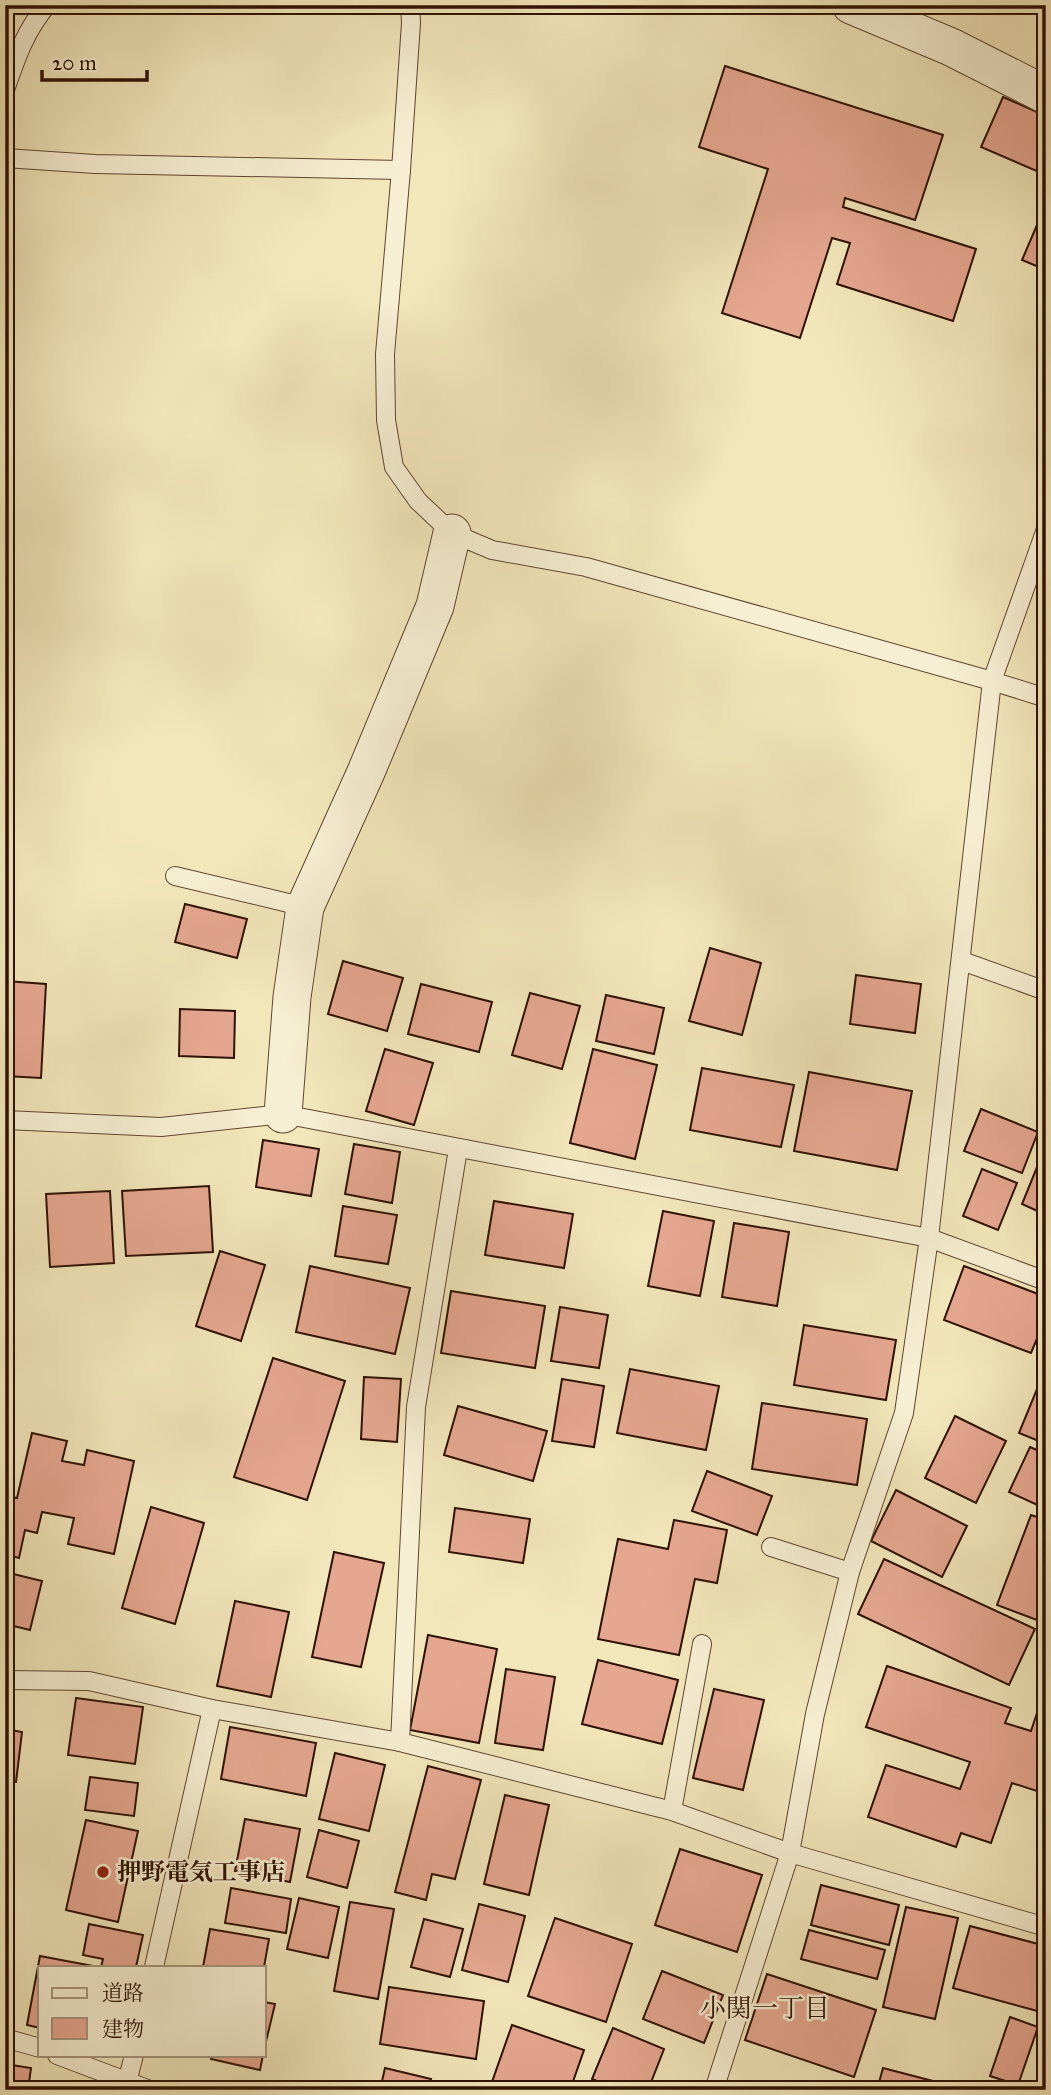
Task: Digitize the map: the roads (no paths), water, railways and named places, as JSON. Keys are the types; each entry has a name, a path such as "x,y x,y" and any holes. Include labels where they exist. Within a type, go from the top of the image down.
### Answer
{"street":[{"path":"850,5 951,47 1046,95"},
{"path":"283,1114 292,997 305,907 366,772 435,606 452,533"}],"lane":[{"path":"5,90 21,43 47,5"},
{"path":"410,5 401,170 385,354 386,420 394,467 418,501 452,533 492,550 586,567 1046,698"},
{"path":"5,158 95,164 401,170"},
{"path":"714,2090 790,1853 815,1714 850,1572 904,1413 929,1238 992,681 1046,529"},
{"path":"176,876 305,907"},
{"path":"962,961 1046,991"},
{"path":"5,1120 161,1127 283,1114 929,1238 1046,1281"},
{"path":"400,1742 416,1407 458,1149"},
{"path":"771,1547 850,1572"},
{"path":"672,1811 702,1644"},
{"path":"5,1680 89,1681 212,1709 400,1742 672,1811 790,1853 1046,1927"},
{"path":"154,1966 212,1709"},
{"path":"5,2038 38,2047"},
{"path":"59,2056 126,2086 150,2090"},
{"path":"126,2086 134,2056"}],"place":[{"name":"押野電気工事店","path":"103,1872"}],"district":[{"name":"小関一丁目","path":"765,2008"}]}
